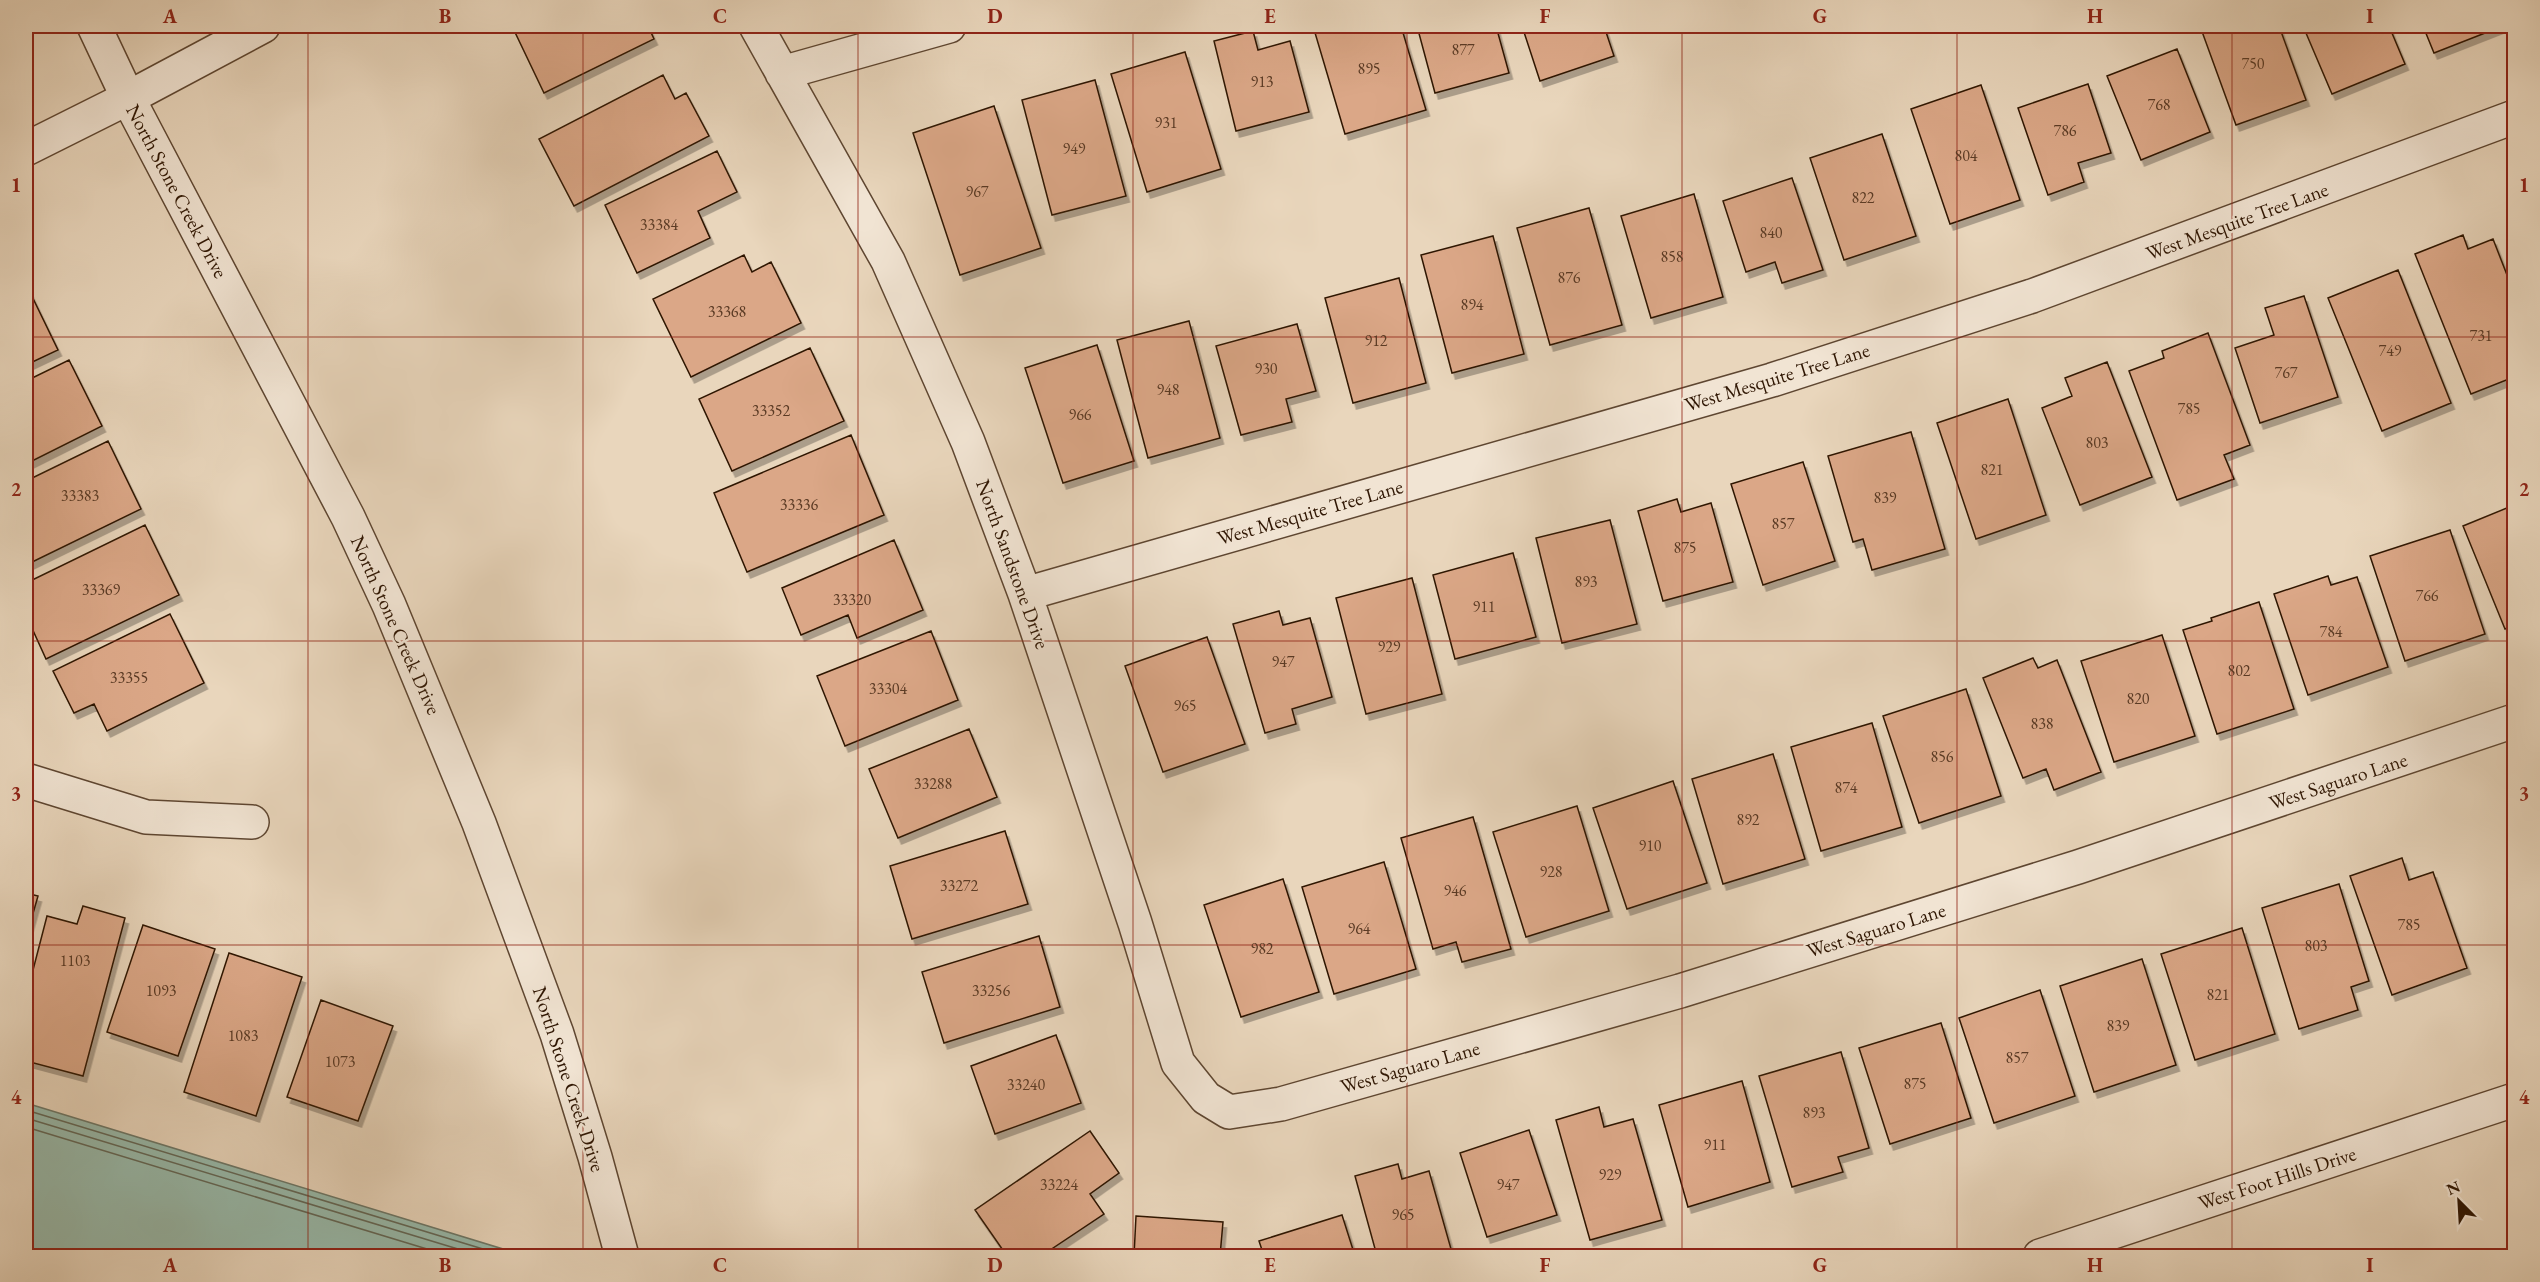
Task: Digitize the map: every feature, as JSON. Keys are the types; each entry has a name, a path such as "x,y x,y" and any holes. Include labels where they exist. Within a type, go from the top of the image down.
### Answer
{"street":[{"name":"North Stone Creek Drive","path":"94,26 128,98 348,517 398,626 479,823 557,1034 596,1157 622,1257"},
{"path":"26,149 263,26"},
{"name":"North Sandstone Drive","path":"756,26 888,261 968,442 1025,594 1135,923 1178,1063 1206,1098 1229,1112"},
{"path":"782,73 949,26"},
{"name":"West Mesquite Tree Lane","path":"1025,594 1772,380 2032,296 2514,117"},
{"name":"West Saguaro Lane","path":"1229,1112 1281,1104 1691,987 2078,867 2514,721"},
{"path":"26,780 146,817 252,822"},
{"name":"West Foot Hills Drive","path":"2040,1257 2514,1100"}],"water":[{"path":"26,1103 526,1256 26,1256"}],"building":[{"path":"512,26 648,26 654,39 544,93"},
{"path":"1313,26 1401,26 1426,110 1345,134"},
{"path":"1417,26 1496,26 1509,73 1435,93"},
{"path":"1522,26 1604,26 1614,56 1540,81"},
{"path":"2200,26 2279,26 2306,100 2236,125"},
{"path":"2303,26 2389,26 2405,64 2332,94"},
{"path":"2423,26 2503,26 2434,53"},
{"path":"1253,31 1258,50 1290,41 1309,112 1236,131 1214,41"},
{"path":"2177,49 2210,132 2141,160 2107,76"},
{"path":"1185,52 1221,169 1147,192 1111,74"},
{"path":"663,75 675,99 686,93 709,136 574,206 539,139"},
{"path":"1095,80 1126,196 1052,215 1022,100"},
{"path":"2088,84 2111,153 2078,163 2084,182 2048,195 2018,108"},
{"path":"1981,85 2020,200 1950,224 1911,109"},
{"path":"994,106 1041,248 960,275 913,133"},
{"path":"1882,134 1916,236 1844,260 1810,158"},
{"path":"717,151 737,192 698,211 710,238 637,273 605,205"},
{"path":"1792,178 1823,270 1782,283 1775,262 1746,272 1723,201"},
{"path":"1694,194 1723,297 1651,318 1621,216"},
{"path":"1589,208 1622,325 1550,345 1517,228"},
{"path":"2463,235 2468,249 2493,239 2514,293 2514,377 2471,394 2415,254"},
{"path":"1493,236 1524,354 1452,373 1421,255"},
{"path":"744,255 752,272 771,262 801,323 691,377 653,299"},
{"path":"2398,270 2451,403 2382,431 2328,298"},
{"path":"1399,278 1426,383 1353,403 1325,298"},
{"path":"26,284 58,350 26,365"},
{"path":"2304,296 2338,397 2260,423 2235,348 2274,335 2265,308"},
{"path":"1189,321 1220,438 1148,458 1117,340"},
{"path":"1297,324 1316,391 1286,399 1292,422 1241,435 1216,346"},
{"path":"2208,333 2250,445 2224,455 2234,479 2177,500 2129,371 2164,358 2162,351"},
{"path":"1097,345 1134,461 1063,483 1025,368"},
{"path":"810,348 844,421 732,471 699,399"},
{"path":"69,360 102,426 26,464 26,381"},
{"path":"2107,362 2152,477 2080,505 2042,408 2072,396 2065,378"},
{"path":"2008,399 2046,515 1976,539 1937,423"},
{"path":"1911,432 1945,549 1872,570 1863,539 1853,542 1828,456"},
{"path":"851,435 884,515 747,572 714,493"},
{"path":"108,441 141,509 26,565 26,481"},
{"path":"1803,462 1835,561 1763,585 1731,484"},
{"path":"1677,499 1681,512 1711,503 1733,582 1663,601 1638,511"},
{"path":"2514,505 2514,625 2505,629 2463,526"},
{"path":"1610,520 1637,624 1562,643 1536,538"},
{"path":"145,525 179,595 46,659 26,615 26,583"},
{"path":"2450,530 2485,634 2405,661 2370,556"},
{"path":"894,540 923,610 857,638 848,615 801,635 782,588"},
{"path":"1513,553 1536,637 1455,659 1433,575"},
{"path":"2328,576 2331,585 2357,577 2388,667 2308,695 2274,594"},
{"path":"1412,578 1442,694 1366,714 1336,598"},
{"path":"2259,602 2294,709 2217,734 2183,630"},
{"path":"1279,611 1283,625 1310,618 1332,697 1292,709 1296,724 1265,733 1233,624"},
{"path":"170,614 204,683 107,731 94,704 74,713 53,671"},
{"path":"931,631 958,700 845,746 817,676"},
{"path":"2162,635 2195,736 2114,762 2081,661"},
{"path":"1207,637 1245,744 1163,772 1125,666"},
{"path":"2033,658 2038,668 2057,660 2101,772 2054,790 2046,769 2023,778 1983,678"},
{"path":"1966,689 2001,796 1919,823 1883,716"},
{"path":"1872,723 1902,827 1821,851 1791,747"},
{"path":"969,729 997,797 898,838 869,769"},
{"path":"1773,754 1805,859 1723,884 1692,779"},
{"path":"1673,781 1707,883 1627,909 1593,808"},
{"path":"1577,806 1609,911 1526,937 1493,832"},
{"path":"1473,817 1511,949 1462,962 1456,942 1433,949 1401,838"},
{"path":"1005,831 1028,904 912,939 890,866"},
{"path":"2402,858 2409,880 2433,872 2467,968 2392,995 2350,876"},
{"path":"1384,862 1416,969 1334,994 1302,887"},
{"path":"1283,879 1319,992 1241,1017 1204,905"},
{"path":"2339,884 2369,981 2351,987 2358,1010 2299,1029 2262,908"},
{"path":"26,893 38,896 26,938"},
{"path":"83,906 125,918 83,1076 26,1061 26,997 47,916 77,924"},
{"path":"143,925 215,949 178,1056 107,1032"},
{"path":"2242,928 2275,1034 2195,1060 2161,954"},
{"path":"1039,936 1060,1007 944,1043 922,972"},
{"path":"229,953 302,977 256,1116 184,1092"},
{"path":"2142,959 2176,1065 2094,1092 2060,986"},
{"path":"2040,990 2075,1096 1994,1123 1959,1018"},
{"path":"321,1000 393,1026 358,1121 287,1097"},
{"path":"1941,1023 1971,1118 1890,1144 1859,1048"},
{"path":"1056,1035 1081,1103 995,1134 971,1066"},
{"path":"1841,1052 1869,1148 1838,1157 1843,1172 1792,1187 1759,1076"},
{"path":"1742,1081 1770,1182 1688,1207 1659,1105"},
{"path":"1599,1107 1604,1127 1633,1119 1662,1220 1590,1240 1556,1120"},
{"path":"1529,1130 1557,1215 1487,1237 1460,1153"},
{"path":"1090,1131 1119,1173 1090,1194 1104,1214 1041,1256 1007,1256 975,1210"},
{"path":"1398,1164 1402,1179 1429,1171 1451,1249 1425,1256 1377,1256 1355,1176"},
{"path":"1342,1215 1355,1256 1264,1256 1259,1241"},
{"path":"1136,1216 1223,1222 1220,1256 1134,1256"}]}
